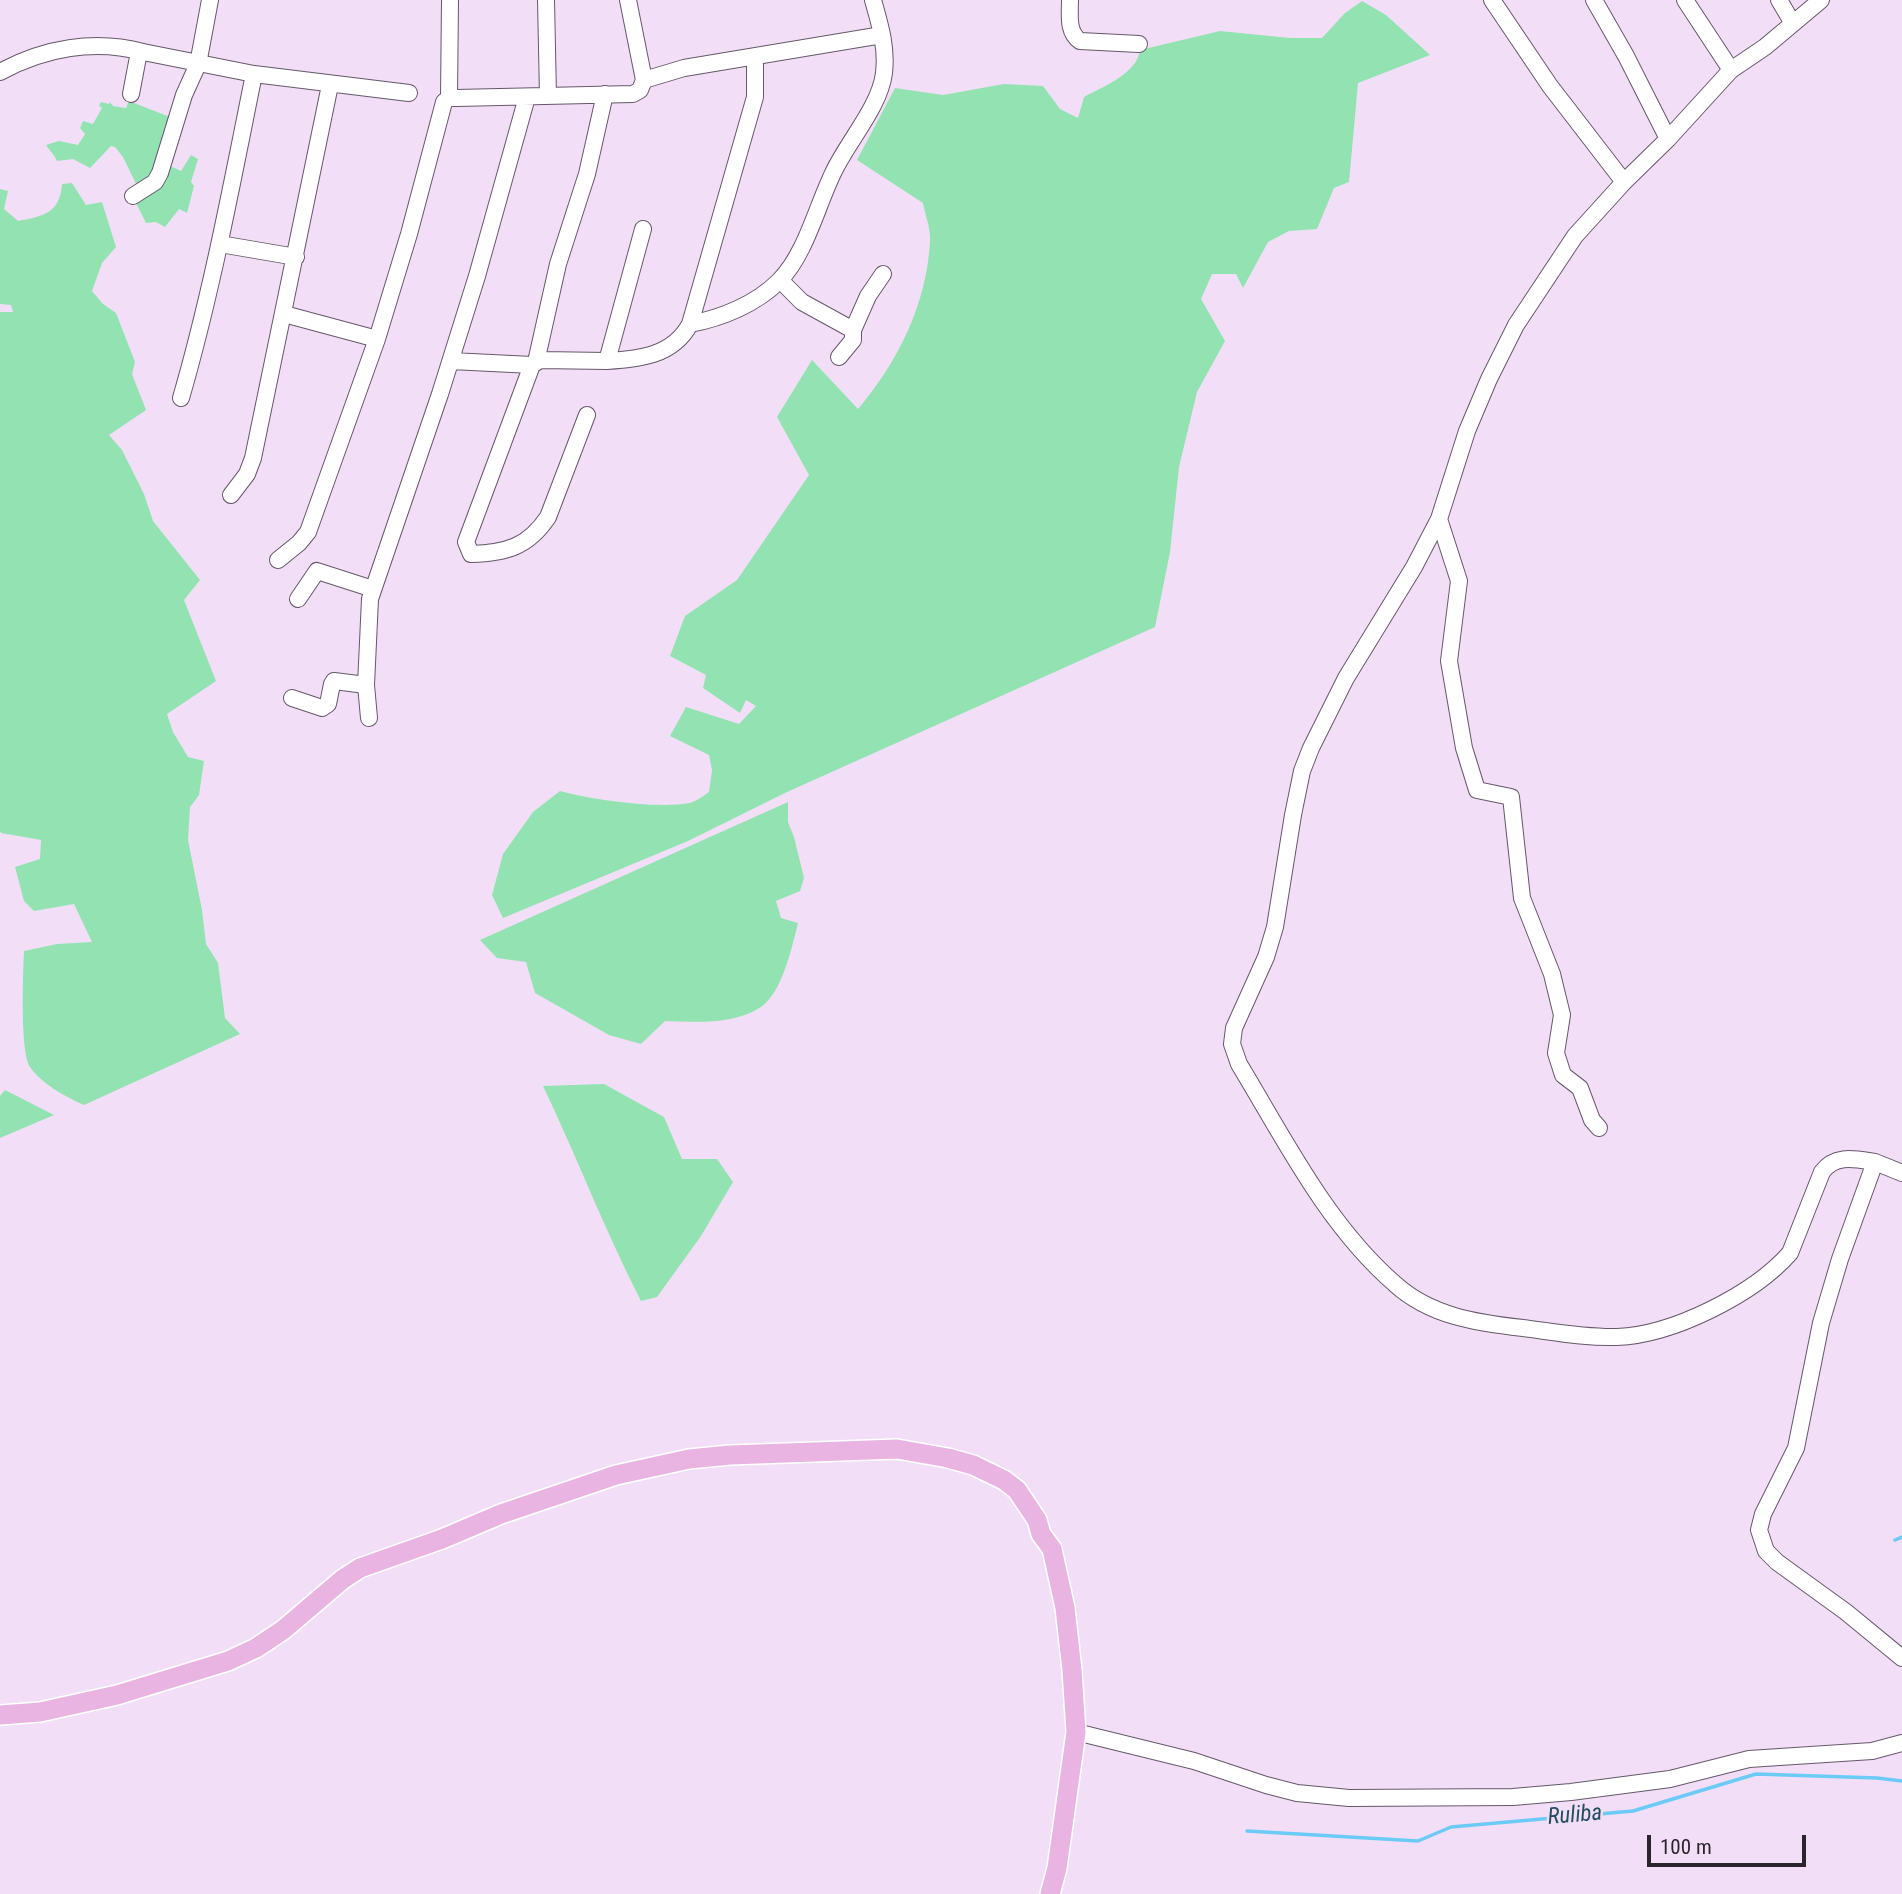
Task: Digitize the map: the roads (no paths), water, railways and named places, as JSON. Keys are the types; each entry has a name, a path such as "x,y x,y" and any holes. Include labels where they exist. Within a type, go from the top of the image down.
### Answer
{"main road":[{"path":"0,1715 40,1712 105,1698 228,1661 256,1648 283,1630 360,1568 443,1539 501,1514 616,1475 689,1459 897,1449 973,1465 1004,1480 1017,1490 1027,1504 1037,1520 1041,1534 1052,1549 1065,1608 1076,1732 1059,1857 1050,1894"}],"street":[{"path":"133,196 155,182 160,173 184,95 198,64 210,0"},
{"path":"449,99 450,0"},
{"path":"546,0 548,96"},
{"path":"278,560 308,532 377,339 444,102 449,99 633,94 640,90 644,80 629,0"},
{"path":"690,324 720,317 735,310 780,280 793,262 834,171 878,96 884,72 885,46 873,0"},
{"path":"1070,0 1071,30 1074,37 1080,41 1139,44"},
{"path":"1492,0 1550,86 1624,182"},
{"path":"1594,0 1668,139"},
{"path":"1685,0 1731,70"},
{"path":"1779,0 1792,22"},
{"path":"1821,0 1765,47 1731,70 1668,139 1624,182 1575,236 1516,324 1467,431 1439,519 1415,567 1346,678 1311,748 1302,771 1275,927 1266,957 1234,1028 1232,1044 1240,1064 1333,1216 1366,1255 1412,1297 1447,1315 1492,1324 1589,1337 1620,1337 1675,1326 1757,1282 1790,1253 1827,1165 1844,1158 1875,1162 1902,1173"},
{"path":"644,80 684,68 882,35"},
{"path":"0,72 44,52 119,45 254,74 410,93"},
{"path":"131,94 138,57 143,51"},
{"path":"451,361 607,361 651,356 679,341 690,324 755,97 755,57"},
{"path":"181,397 199,337 254,74"},
{"path":"231,495 247,474 253,458 330,85"},
{"path":"587,415 548,517 541,528 531,539 504,551 471,554 466,542 534,363 558,264 587,174 605,94"},
{"path":"369,718 366,685 368,615 373,589 451,361 527,97"},
{"path":"607,361 643,229"},
{"path":"220,244 296,257"},
{"path":"839,357 853,340 853,330 883,274"},
{"path":"780,280 802,302 853,330"},
{"path":"284,314 377,339"},
{"path":"1439,519 1459,581 1449,661 1464,748 1477,790 1511,797 1522,898 1552,974 1562,1015 1556,1053 1563,1075 1580,1088 1592,1120 1599,1128"},
{"path":"298,599 317,571 373,589"},
{"path":"292,698 322,708 328,704 334,681 366,685"},
{"path":"1875,1162 1840,1259 1822,1323 1796,1448 1763,1514 1759,1530 1766,1551 1777,1562 1846,1612 1902,1658"},
{"path":"1076,1732 1194,1761 1266,1786 1297,1793 1349,1798 1513,1797 1571,1792 1670,1779 1749,1759 1872,1751 1902,1743"}],"waterway":[{"path":"1895,1540 1902,1537"},
{"name":"Ruliba","path":"1247,1831 1418,1841 1451,1827 1633,1811 1756,1774 1902,1781"}]}
